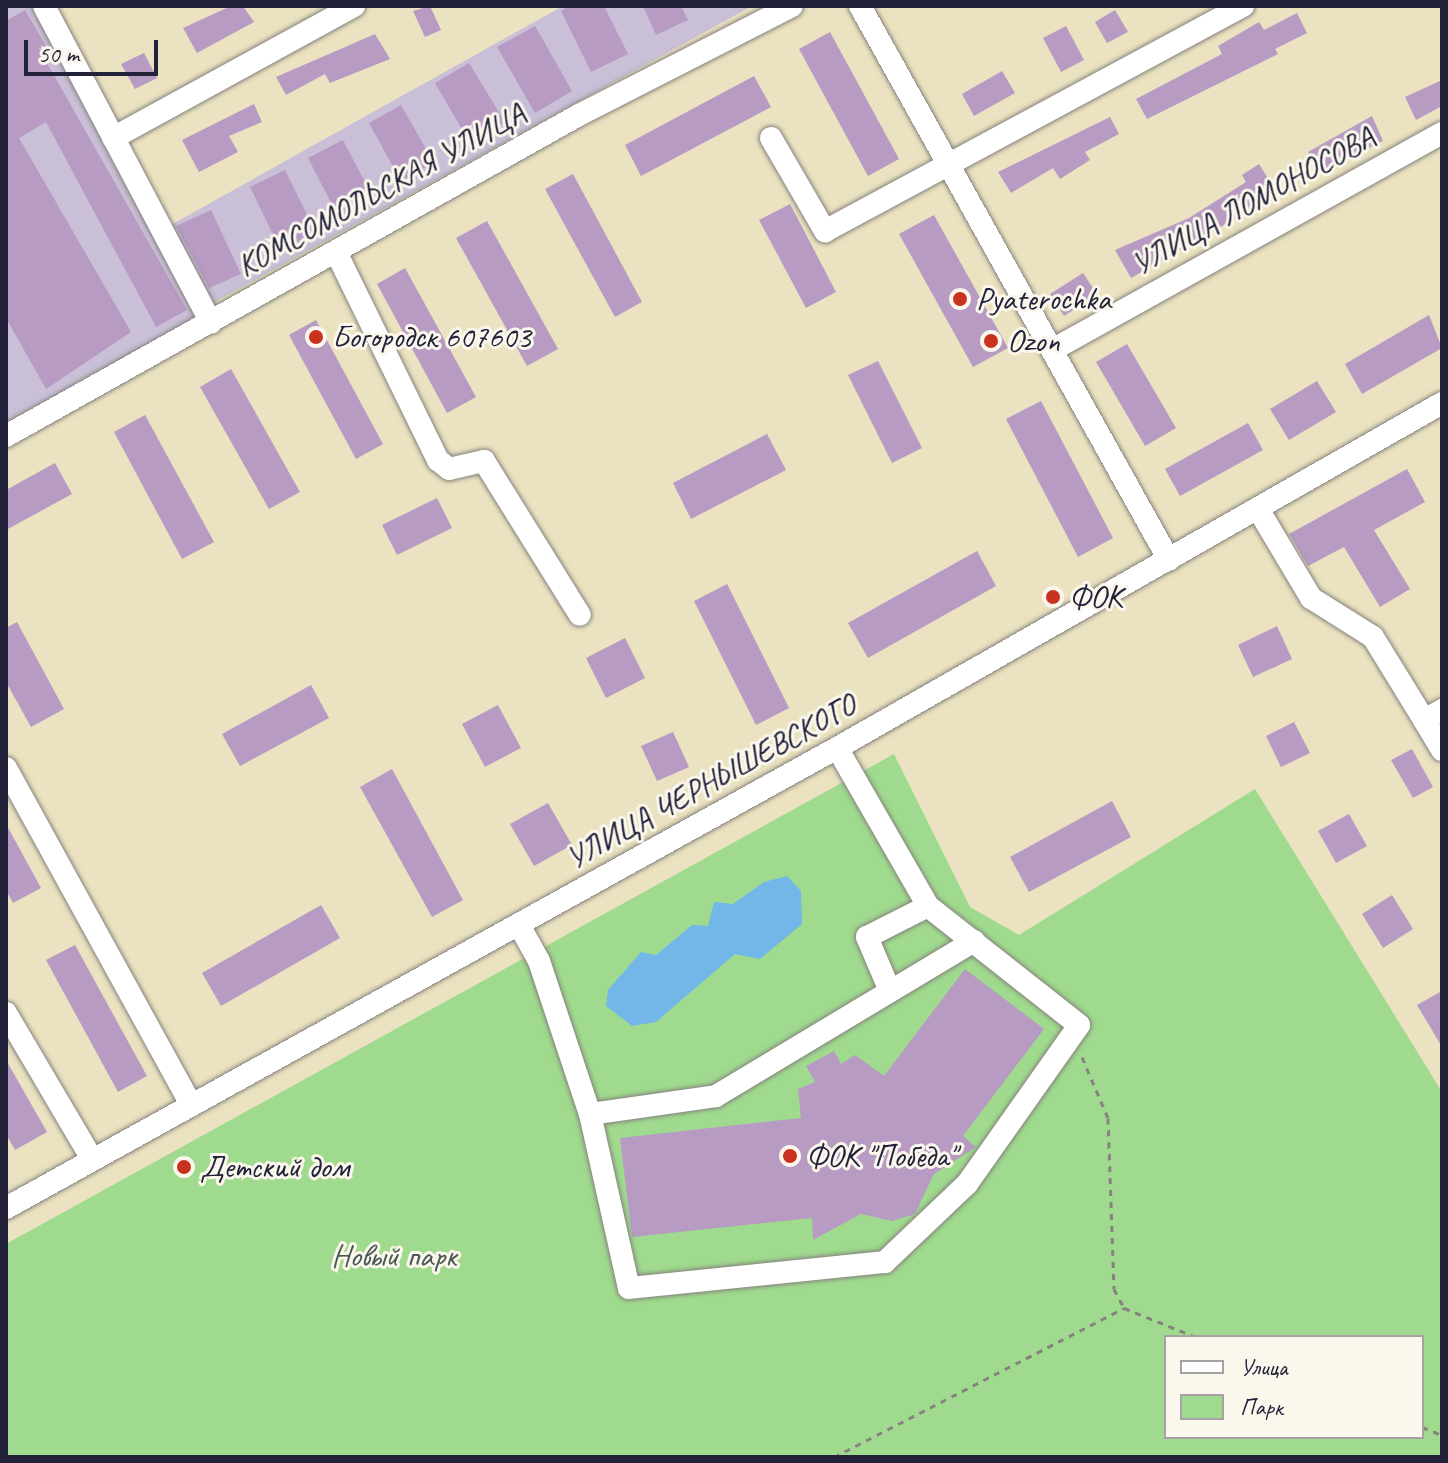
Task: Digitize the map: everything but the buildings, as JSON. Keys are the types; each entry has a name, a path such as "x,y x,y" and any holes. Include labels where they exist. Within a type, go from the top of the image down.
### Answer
{"street":[{"path":"44,6 211,323"},
{"path":"113,138 354,6"},
{"name":"КОМСОМОЛЬСКАЯ УЛИЦА","path":"6,436 336,252 792,6"},
{"path":"860,6 952,161 1169,560"},
{"path":"771,138 825,231 1243,6"},
{"name":"УЛИЦА ЛОМОНОСОВА","path":"1054,349 1442,133"},
{"path":"336,252 438,460 449,469 484,461 580,615"},
{"name":"УЛИЦА ЧЕРНЫШЕВСКОГО","path":"6,1208 190,1103 837,748 1442,403"},
{"path":"1258,509 1311,598 1373,637 1433,715 1442,750"},
{"path":"519,925 539,961 590,1114 629,1288 885,1262 967,1184 1079,1025 928,906 837,748"},
{"path":"6,768 190,1103"},
{"path":"890,991 867,937 928,906"},
{"path":"590,1114 716,1096 974,941"},
{"path":"6,1013 92,1159"}],"path":[{"path":"1079,1025 1084,1072 1108,1118 1114,1289 1124,1308 1191,1335"},
{"path":"834,1457 1124,1308"}],"shaded area":[{"path":"6,6 34,6 200,317 6,422"},
{"path":"563,6 752,6 209,305 169,226"}],"green space":[{"name":"Новый парк","path":"894,754 970,907 1019,935 1255,789 1442,1092 1442,1457 6,1457 6,1244"}],"water":[{"path":"787,876 801,891 802,924 760,959 735,954 656,1022 632,1026 606,1006 608,990 641,952 656,955 692,925 708,926 714,902 733,904 764,882"}],"place":[{"name":"Pyaterochka","path":"960,299"},
{"name":"Богородск 607603","path":"316,337"},
{"name":"Ozon","path":"991,341"},
{"name":"ФОК","path":"1053,597"},
{"name":"ФОК \"Победа\"","path":"790,1156"},
{"name":"Детский дом","path":"184,1167"}]}
